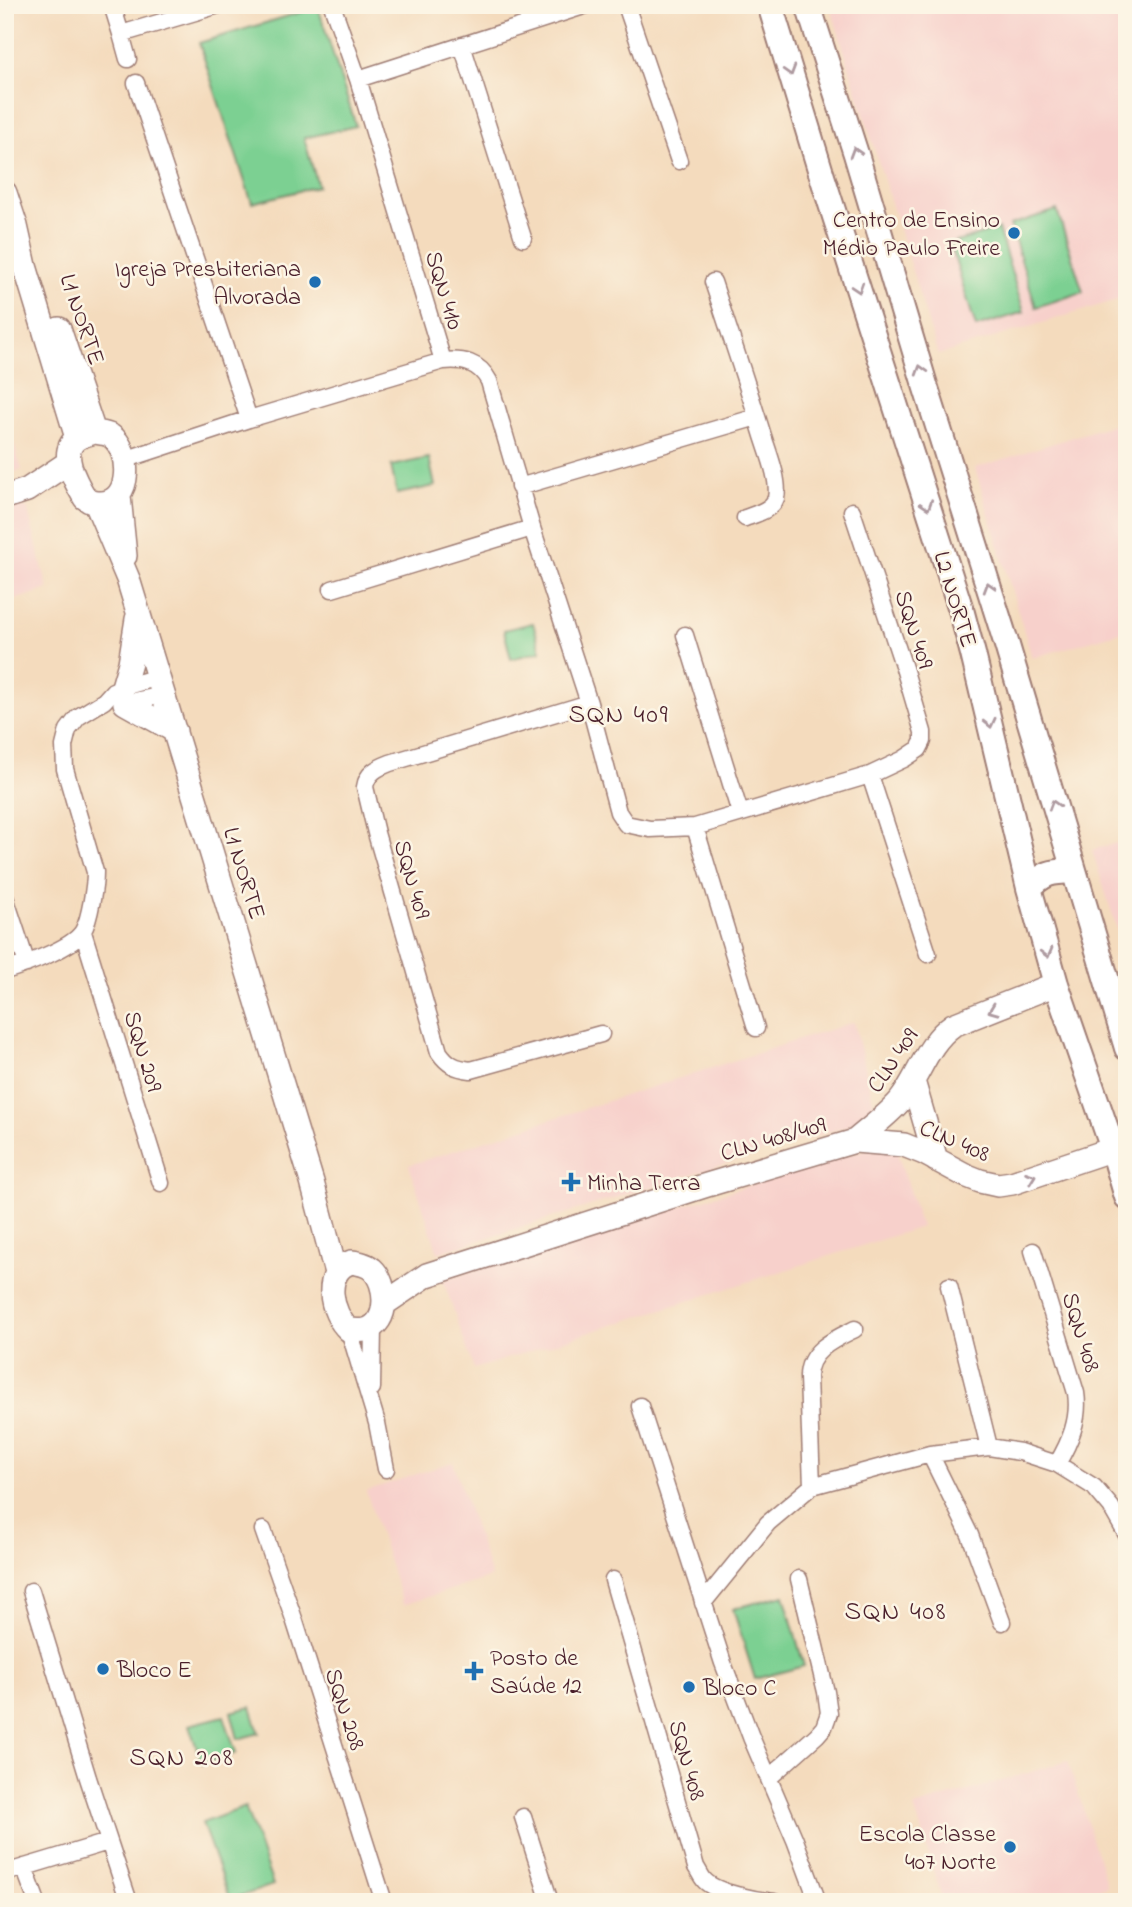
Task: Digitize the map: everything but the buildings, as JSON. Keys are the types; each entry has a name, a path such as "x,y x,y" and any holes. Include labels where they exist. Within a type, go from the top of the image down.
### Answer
{"main road":[{"name":"L2 NORTE","path":"770,5 962,613 1029,888 1056,984 1127,1197"},
{"name":"L2 NORTE","path":"808,5 1006,642 1127,1048"},
{"path":"1029,888 1048,873 1073,871"}],"street":[{"path":"112,5 128,59"},
{"path":"121,34 219,5"},
{"name":"SQN 410","path":"124,460 249,419 443,361 358,79 332,5"},
{"path":"358,79 587,5"},
{"path":"626,5 679,161"},
{"path":"462,45 523,239"},
{"path":"136,83 249,419"},
{"name":"L1 NORTE","path":"5,193 10,228 36,262 85,435"},
{"path":"713,282 774,473 776,500 764,511 745,518"},
{"name":"SQN 409","path":"443,361 470,362 486,375 589,703 618,812 626,824 650,830 695,827 870,775 919,749 923,732 852,511"},
{"path":"519,487 757,417"},
{"path":"16,493 88,497 108,503 119,496 123,490 124,460 114,438 105,433 85,435 71,444 68,452 69,462 88,497"},
{"path":"16,493 69,462"},
{"name":"L1 NORTE","path":"119,496 128,579"},
{"name":"L1 NORTE","path":"88,497 128,579 312,1182 343,1268"},
{"path":"331,589 532,528"},
{"path":"117,697 130,663 138,612"},
{"path":"685,635 740,813"},
{"path":"5,971 64,947 83,932 95,885 95,872 65,769 64,746 68,730 78,717 117,697 161,686"},
{"path":"117,697 175,731"},
{"name":"SQN 409","path":"589,703 390,763 372,772 365,787 439,1052 446,1062 456,1068 471,1070 601,1034"},
{"path":"870,775 928,954"},
{"path":"695,827 756,1028"},
{"path":"5,897 27,964"},
{"name":"SQN 209","path":"83,932 161,1183"},
{"name":"CLN 409","path":"855,1141 901,1100 941,1033 953,1025 1056,984"},
{"path":"913,1081 936,1160"},
{"name":"CLN 408","path":"855,1141 904,1145 965,1175 998,1185 1012,1183 1113,1149"},
{"name":"CLN 408/409","path":"384,1304 427,1275 707,1185 855,1141"},
{"name":"SQN 408","path":"1034,1251 1078,1405 1074,1429 1057,1464"},
{"path":"349,1330 365,1330 373,1326 379,1320 384,1304 377,1275 365,1265 343,1268 332,1288 333,1299 341,1323 349,1330 372,1405 386,1469"},
{"name":"CLN 408/409","path":"377,1275 427,1275"},
{"path":"949,1286 989,1447"},
{"path":"372,1405 373,1326"},
{"path":"812,1486 808,1371 817,1353 833,1339 855,1329"},
{"path":"640,1406 727,1675 818,1902"},
{"path":"703,1603 768,1523 812,1486 930,1454 989,1447 1020,1452 1057,1464 1094,1487 1111,1507 1127,1535"},
{"path":"930,1454 970,1535 1002,1622"},
{"name":"SQN 208","path":"262,1530 294,1619 384,1902"},
{"path":"770,1777 817,1735 824,1727 829,1713 799,1579"},
{"name":"SQN 408","path":"613,1580 695,1867 706,1882 716,1888 774,1902"},
{"path":"31,1591 129,1902"},
{"path":"523,1817 547,1901"},
{"path":"5,1873 108,1842"},
{"path":"24,1867 37,1902"}],"shaded area":[{"name":"Centro de Ensino Médio Paulo Freire","path":"830,5 1127,5 1127,297 938,355"},
{"path":"5,416 22,470 5,475"},
{"path":"1127,420 1127,630 1032,658 975,468"},
{"path":"27,507 48,589 5,603 5,508"},
{"path":"1127,840 1127,961 1092,850"},
{"path":"854,1022 877,1117 438,1253 409,1165"},
{"path":"873,1147 896,1149 921,1227 474,1369 443,1280"},
{"path":"453,1462 491,1577 403,1605 366,1491"},
{"name":"Escola Classe 407 Norte","path":"1068,1761 1107,1886 1054,1902 943,1902 914,1807"}],"green space":[{"path":"318,7 356,126 304,138 318,186 252,203 199,43"},
{"path":"1057,210 1083,292 1036,307 1010,225"},
{"path":"998,229 1024,312 976,327 950,244"},
{"path":"429,458 435,486 397,494 391,466"},
{"path":"533,623 541,651 511,659 504,630"},
{"path":"784,1595 804,1666 755,1679 733,1609"},
{"path":"251,1707 259,1733 238,1739 231,1712"},
{"path":"224,1716 236,1753 202,1764 189,1725"},
{"path":"245,1807 273,1885 230,1900 202,1823"}],"place":[{"name":"Centro de Ensino Médio Paulo Freire","path":"1014,233"},
{"name":"Igreja Presbiteriana Alvorada","path":"315,282"},
{"name":"Minha Terra","path":"571,1182"},
{"name":"Bloco E","path":"103,1669"},
{"name":"Posto de Saúde 12","path":"474,1671"},
{"name":"Bloco C","path":"689,1687"},
{"name":"Escola Classe 407 Norte","path":"1010,1847"}],"district":[{"name":"SQN 409","path":"619,713"},
{"name":"SQN 408","path":"896,1610"},
{"name":"SQN 208","path":"182,1756"}]}
